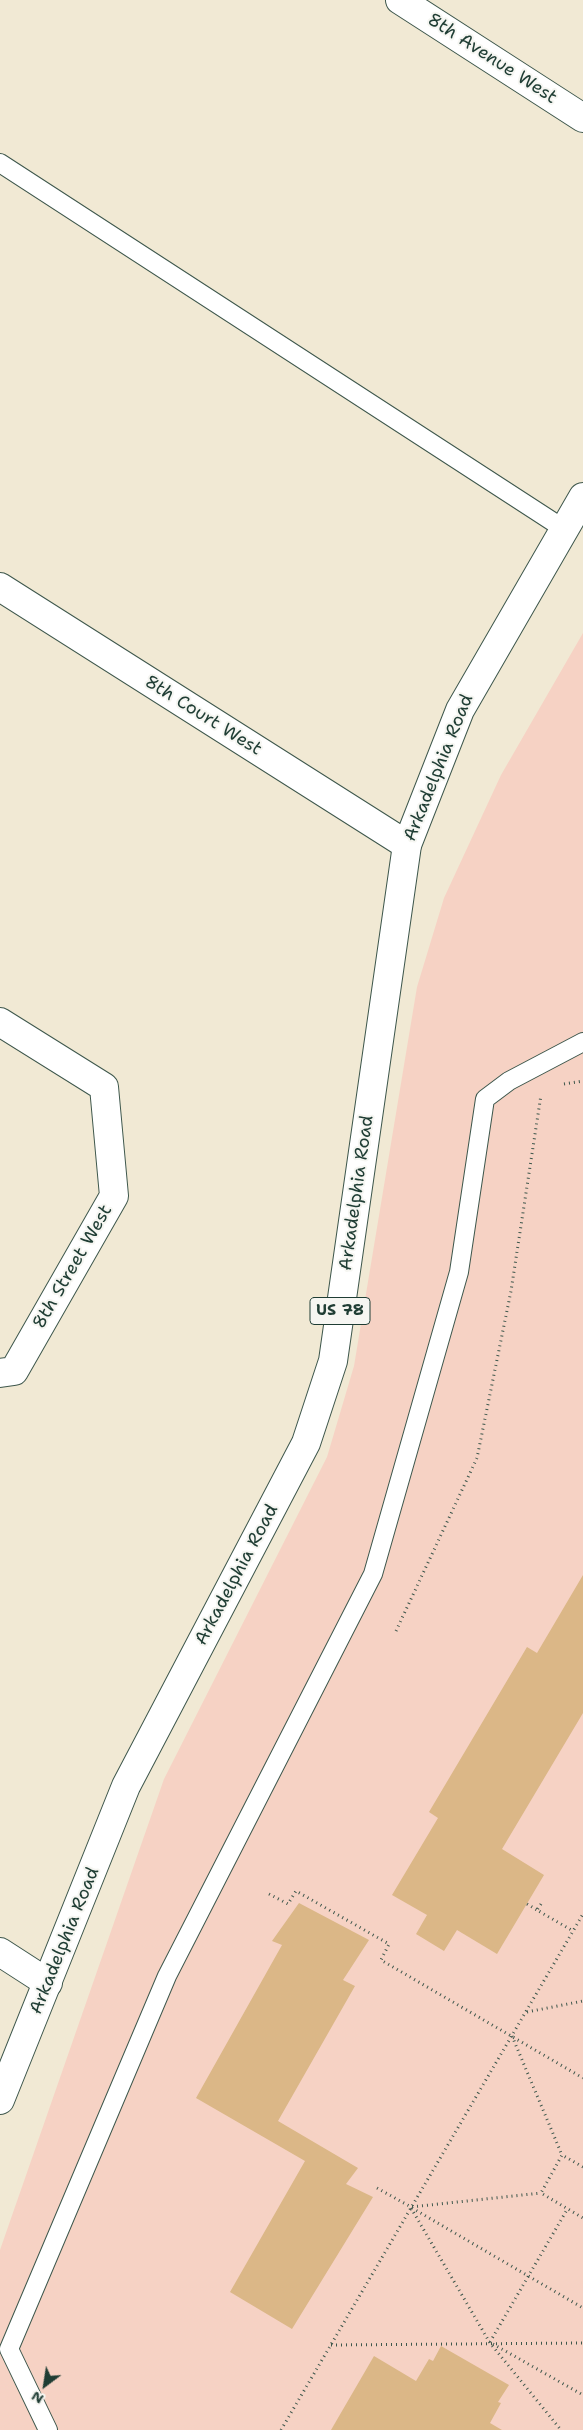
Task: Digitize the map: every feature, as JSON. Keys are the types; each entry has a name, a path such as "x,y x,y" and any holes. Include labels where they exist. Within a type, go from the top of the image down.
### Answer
{"main road":[{"name":"8th Avenue West","path":"400,0 583,118"},
{"name":"Arkadelphia Road","path":"0,2100 126,1786 306,1443 333,1361 407,845 460,710 583,497"},
{"name":"8th Court West","path":"0,587 407,845"},
{"name":"8th Street West","path":"0,1022 104,1087 114,1196 14,1372 0,1373"},
{"path":"0,1952 48,1983"}],"lane":[{"path":"0,164 564,529"},
{"path":"48,2430 9,2349 167,1976 373,1574 459,1272 485,1099 509,1081 583,1042"}],"path":[{"path":"557,1084 583,1081"},
{"path":"396,1631 476,1458 510,1291 542,1089"},
{"path":"269,1894 288,1904 296,1890 389,1944 381,1960 583,2078"},
{"path":"527,1904 573,1931"},
{"path":"537,1910 541,1904"},
{"path":"281,2430 583,1914"},
{"path":"526,2012 583,2001"},
{"path":"512,2036 562,2155 583,2167"},
{"path":"541,2193 562,2155"},
{"path":"377,2188 583,2308"},
{"path":"411,2207 541,2193 583,2218"},
{"path":"411,2207 490,2343 561,2430"},
{"path":"490,2343 568,2208"},
{"path":"490,2343 583,2395"},
{"path":"330,2345 583,2343"}],"shaded area":[{"path":"583,633 583,2430 0,2430 0,2250 164,1779 327,1457 354,1366 417,987 444,898 501,775"}],"building":[{"path":"583,1575 583,1713 502,1849 544,1875 497,1954 457,1930 444,1951 416,1934 427,1915 392,1895 438,1818 429,1812 527,1647 537,1653"},
{"path":"299,1903 369,1940 343,1980 355,1986 278,2121 358,2168 346,2184 373,2197 292,2329 230,2292 305,2161 196,2098 282,1945 272,1941"},
{"path":"441,2346 509,2385 498,2402 501,2403 490,2423 502,2430 331,2430 374,2356 416,2381 429,2359 433,2361"}]}
